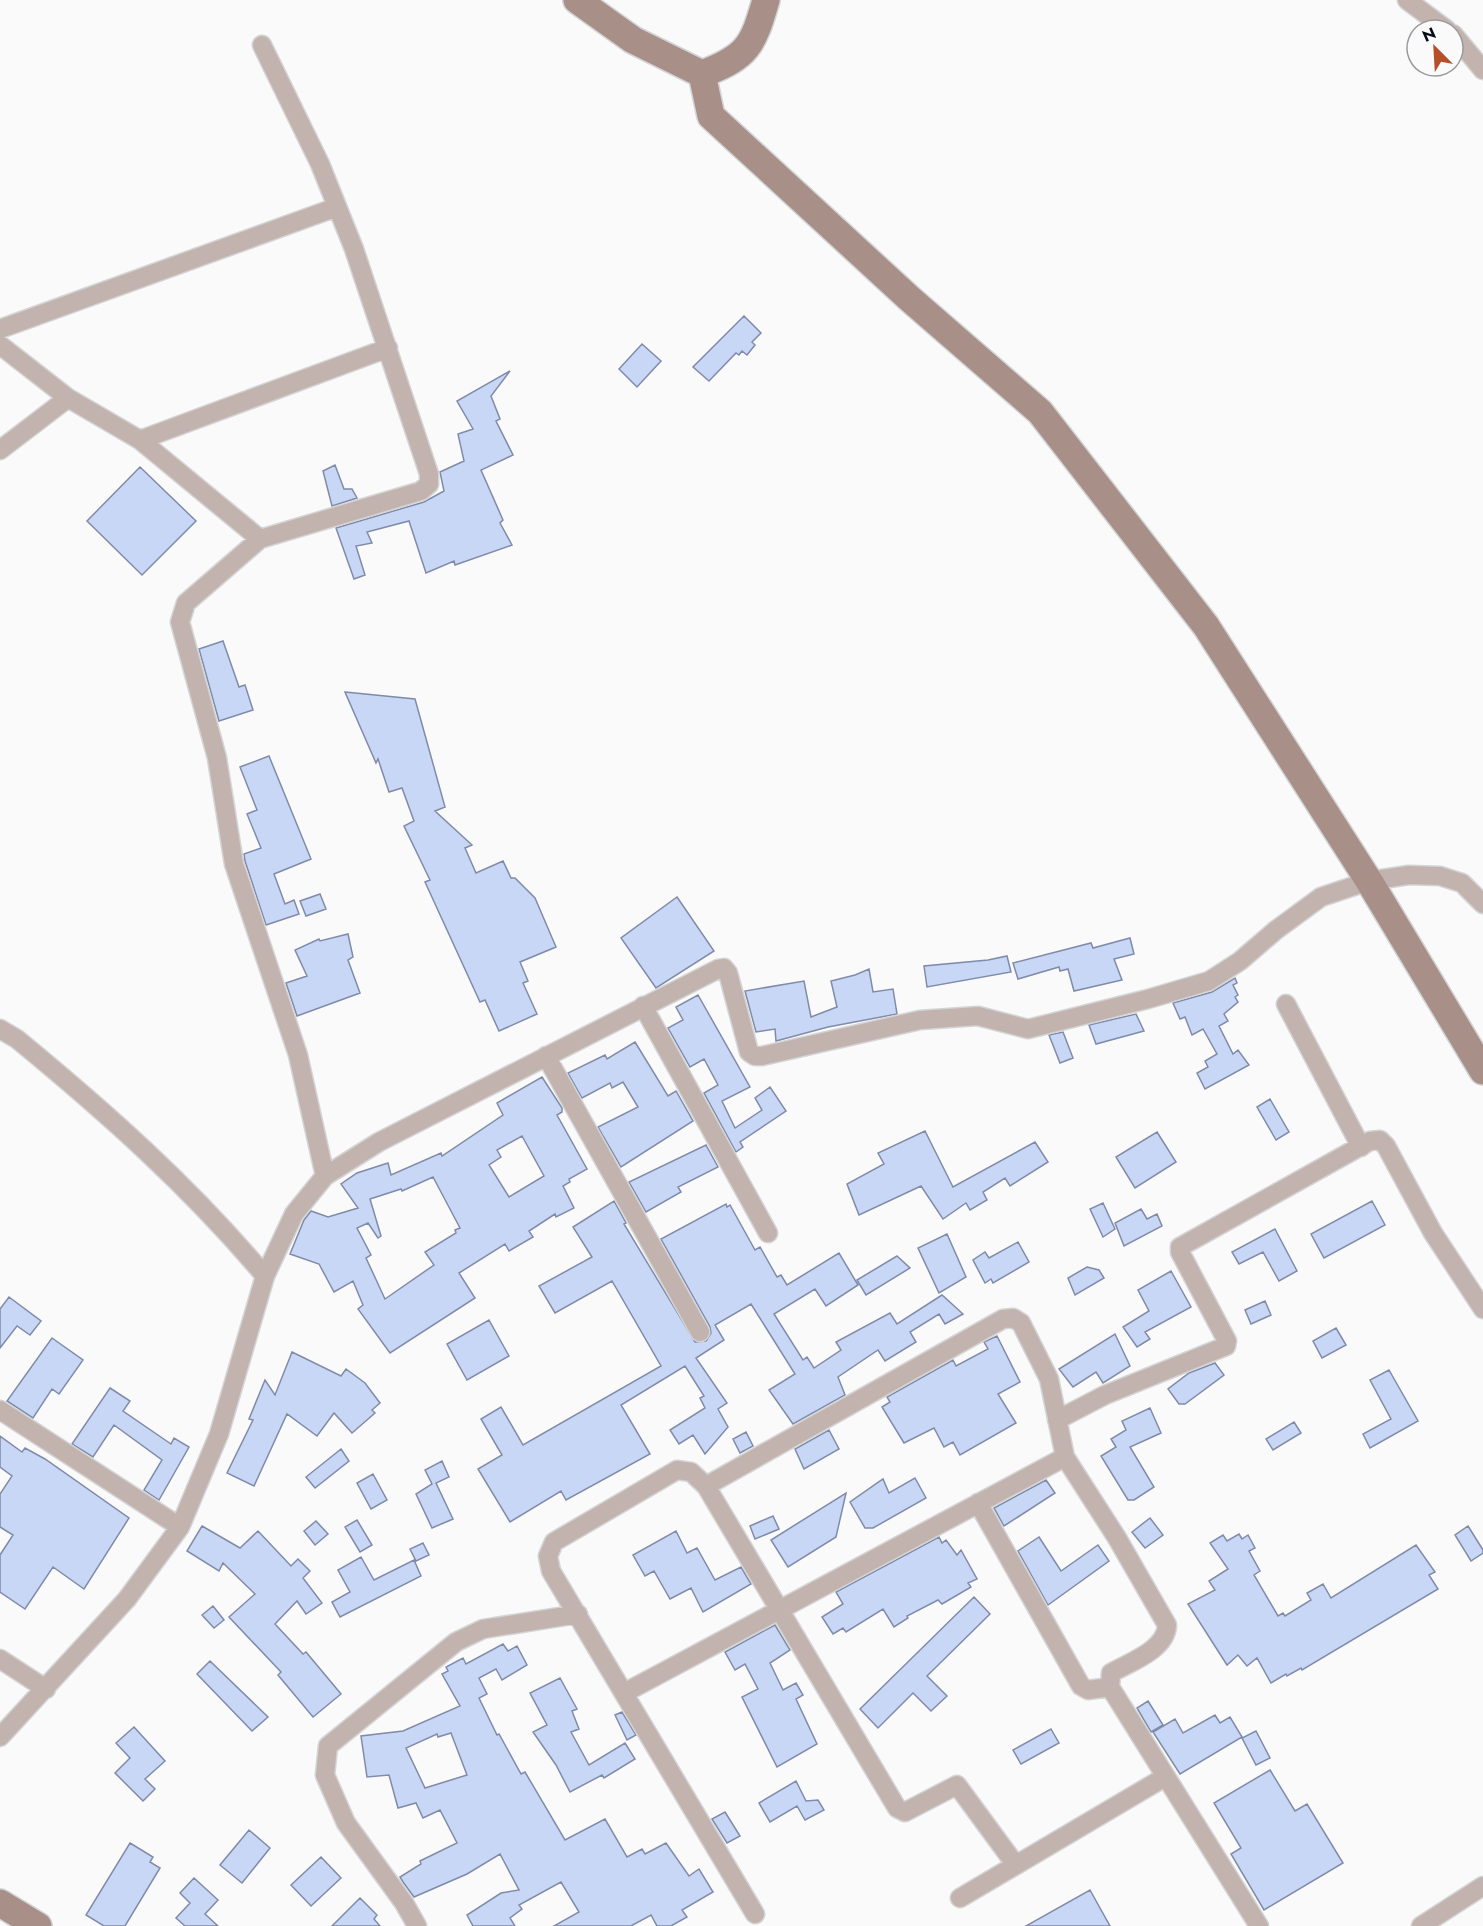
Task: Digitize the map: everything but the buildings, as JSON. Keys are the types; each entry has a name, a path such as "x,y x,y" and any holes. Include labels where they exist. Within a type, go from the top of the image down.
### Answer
{"street":[{"path":"577,0 633,40 702,74 731,63 754,39 766,0"},
{"path":"1407,0 1431,18"},
{"path":"262,45 320,164 337,207 388,348 429,474 429,484 421,491 260,539 186,603 180,622 217,758 234,864 298,1056 325,1176"},
{"path":"1465,48 1483,70"},
{"path":"702,74 711,116 910,299 1040,412 1206,626 1370,881 1483,1071"},
{"path":"0,329 337,207"},
{"path":"0,345 68,398 140,440 260,539"},
{"path":"140,440 388,348"},
{"path":"0,450 68,398"},
{"path":"0,1737 127,1599 180,1527 219,1434 265,1276 294,1214 325,1176 379,1142 642,1006 724,968 728,974 749,1052 755,1056 920,1020 978,1016 1028,1029 1209,981 1240,961 1276,930 1321,897 1370,881 1409,875 1440,876 1462,884 1483,904"},
{"path":"1286,1004 1361,1147"},
{"path":"642,1006 768,1233"},
{"path":"0,1029 17,1039 118,1123 227,1231 265,1276"},
{"path":"546,1056 700,1332"},
{"path":"1058,1420 1105,1395 1226,1346 1227,1341 1180,1252 1180,1247 1361,1147 1380,1140 1386,1146 1432,1233 1483,1309"},
{"path":"706,1486 1003,1319 1013,1318 1021,1323 1049,1379 1065,1457 1117,1538 1167,1625 1167,1635 1161,1643 1111,1673 1110,1687 1259,1926"},
{"path":"0,1410 180,1527"},
{"path":"626,1692 1065,1457"},
{"path":"755,1914 626,1692 551,1571 548,1556 554,1542 678,1470 691,1472 706,1486 782,1610 897,1808 905,1812 957,1785 1015,1864"},
{"path":"978,1503 1081,1686 1088,1690 1110,1687"},
{"path":"417,1926 404,1903 346,1822 325,1775 328,1746 456,1642 483,1629 578,1614"},
{"path":"0,1659 46,1689"},
{"path":"960,1898 1165,1777"},
{"path":"1421,1926 1483,1886"},
{"path":"0,1903 38,1926"}]}
